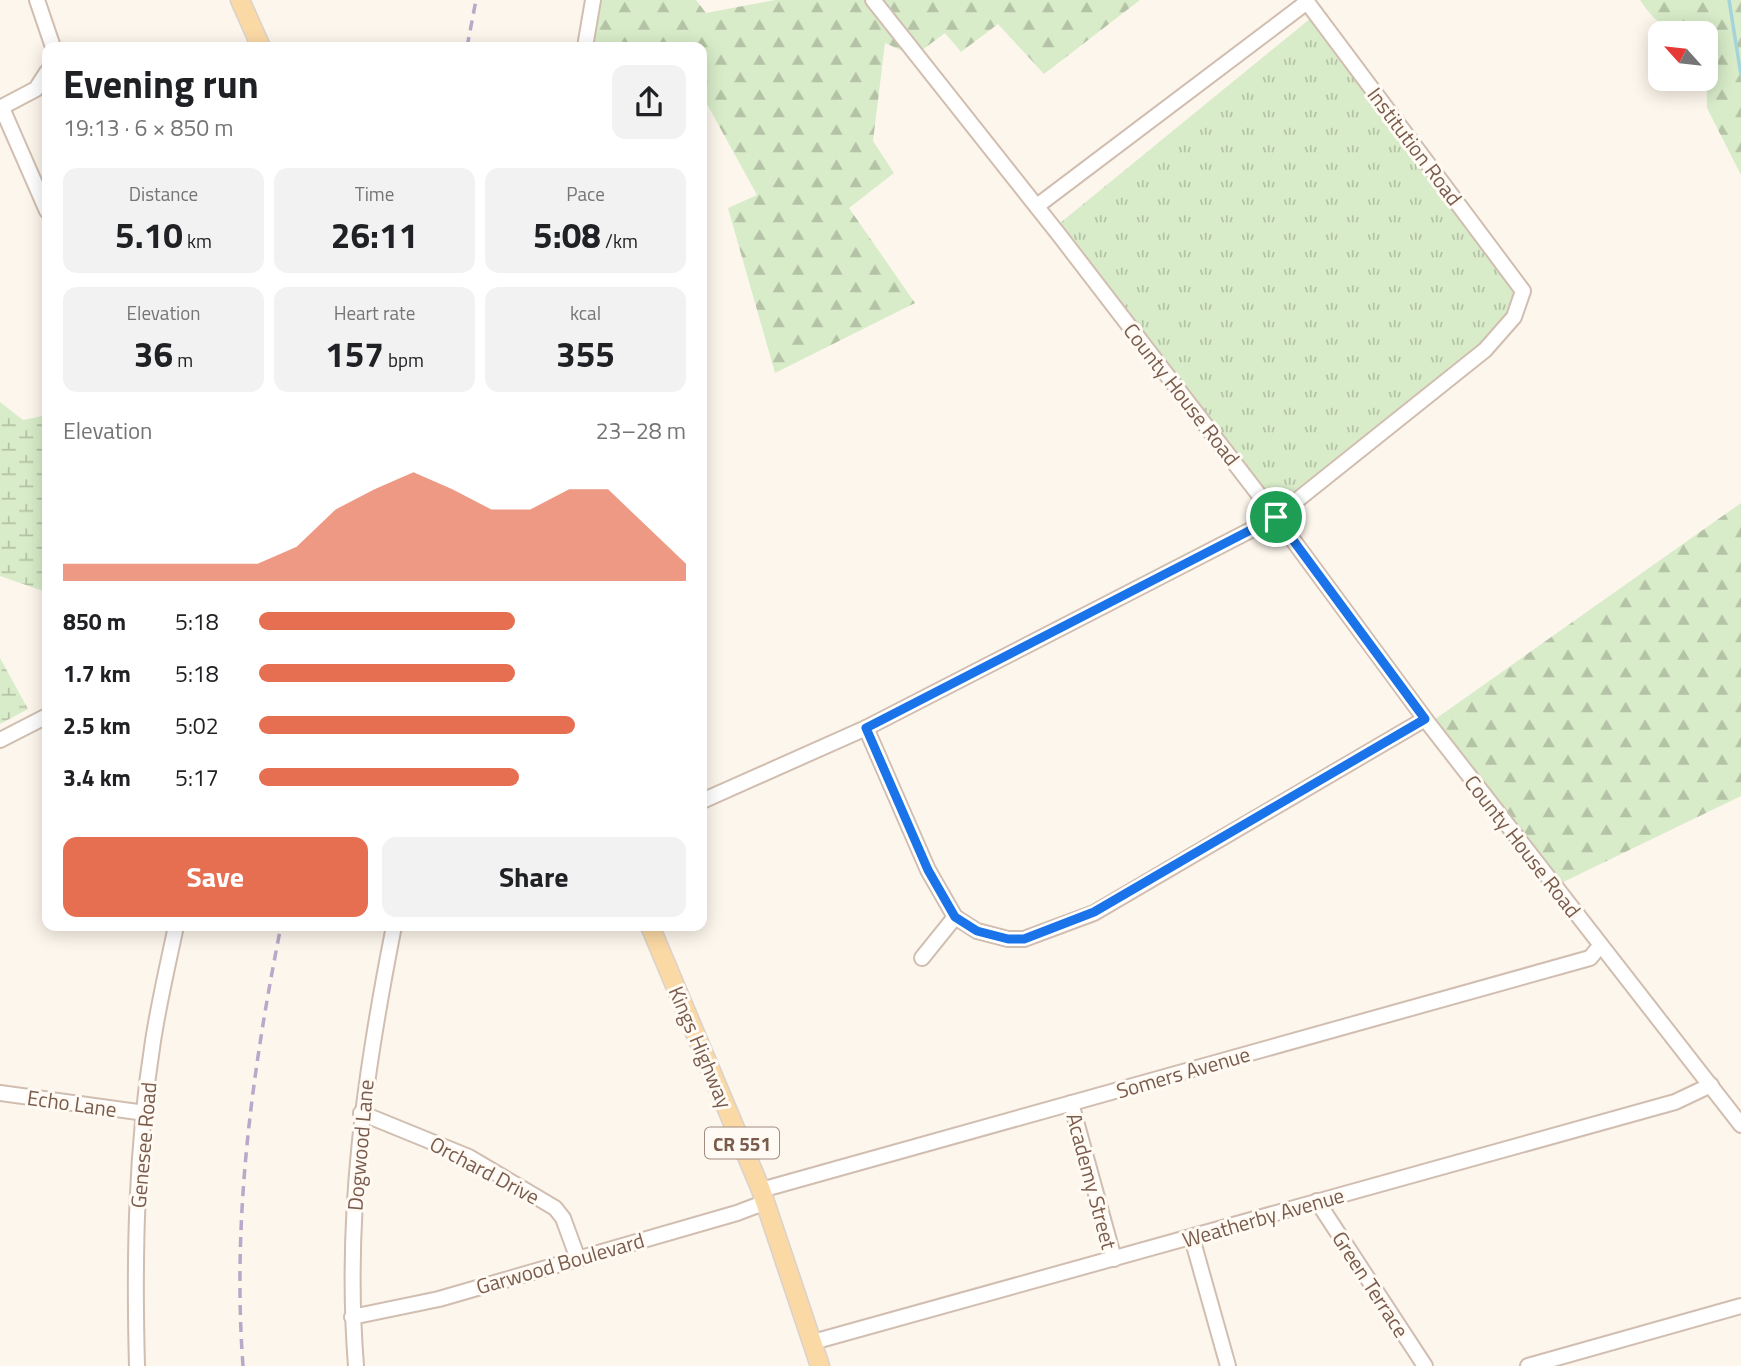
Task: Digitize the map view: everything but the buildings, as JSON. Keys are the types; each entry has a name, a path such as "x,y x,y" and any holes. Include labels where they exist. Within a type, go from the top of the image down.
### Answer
{"main road":[{"path":"240,0 259,42"},
{"name":"Kings Highway","path":"652,931 763,1196 820,1366"}],"street":[{"path":"37,0 50,42"},
{"path":"586,42 593,0"},
{"name":"County House Road","path":"873,0 1037,206 1276,517 1425,719 1741,1125"},
{"name":"Institution Road","path":"1037,206 1307,2 1523,291 1514,317 1485,350 1276,517"},
{"path":"42,80 36,89 1,108 42,200"},
{"path":"707,800 866,728 1276,517"},
{"path":"0,740 42,719"},
{"path":"866,728 928,870 955,917 977,931 1008,939 1042,934 1106,906 1425,719"},
{"path":"922,958 955,917"},
{"name":"Genesee Road","path":"137,1366 134,1253 145,1113 153,1041 175,931"},
{"name":"Dogwood Lane","path":"356,1366 352,1317 354,1209 361,1113 378,1002 393,931"},
{"name":"Somers Avenue","path":"763,1196 1071,1103 1590,958 1600,946"},
{"name":"Weatherby Avenue","path":"813,1342 1675,1102 1711,1085"},
{"name":"Echo Lane","path":"0,1093 145,1113"},
{"name":"Academy Street","path":"1071,1103 1114,1259"},
{"name":"Orchard Drive","path":"361,1113 469,1157 555,1208 563,1218 578,1259"},
{"name":"Garwood Boulevard","path":"352,1317 439,1299 737,1213 763,1196"},
{"name":"Green Terrace","path":"1317,1201 1425,1366"},
{"path":"1192,1238 1228,1366"},
{"path":"1528,1366 1741,1306"}],"green space":[{"path":"593,0 696,0 706,13 775,0 1140,0 1044,74 998,24 961,52 945,33 914,56 885,43 873,141 894,173 849,208 915,303 775,373 728,208 757,195 707,104 707,42 586,42"},
{"path":"1640,0 1741,0 1741,175 1707,108 1707,91 1718,91 1718,21 1659,21"},
{"path":"1311,18 1519,297 1479,350 1289,501 1285,495 1262,495 1054,228"},
{"path":"0,402 23,420 42,416 42,591 0,576"},
{"path":"1741,503 1741,796 1555,886 1431,722"},
{"path":"0,658 28,709 0,724"}],"waterway":[{"path":"1729,0 1741,75"}],"railway":[{"path":"468,42 476,0"},
{"path":"243,1366 240,1255 247,1145 261,1035 280,931"}],"route":[{"path":"1276,517 1425,719 1094,912 1042,934 1024,939 1008,939 977,931 955,917 928,870 866,728 1276,517"}]}
